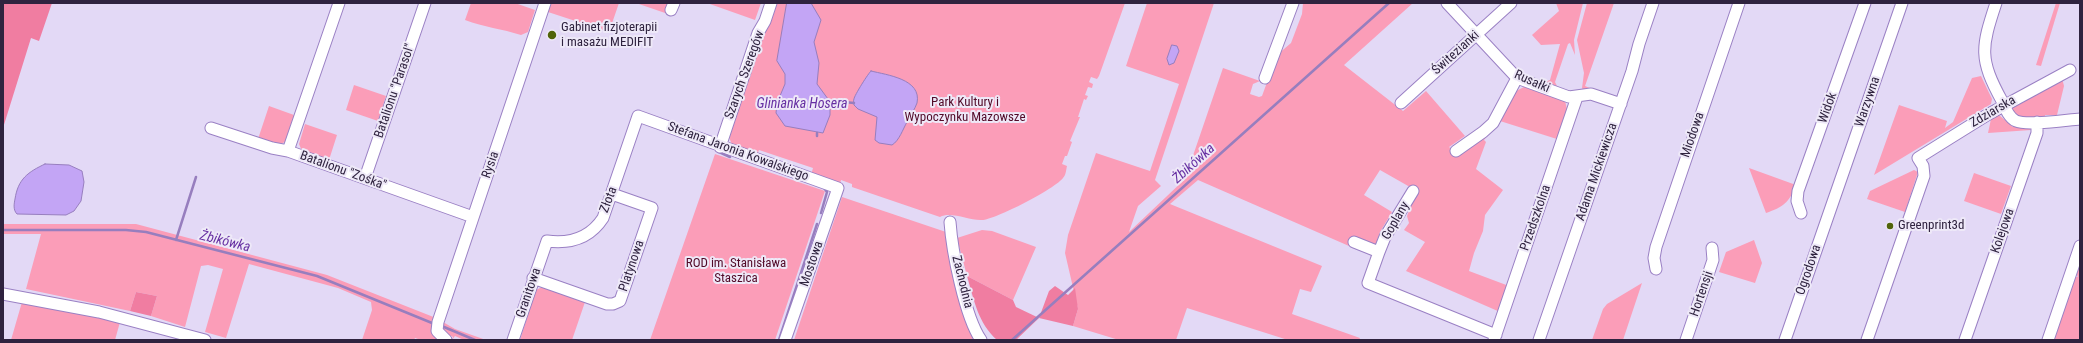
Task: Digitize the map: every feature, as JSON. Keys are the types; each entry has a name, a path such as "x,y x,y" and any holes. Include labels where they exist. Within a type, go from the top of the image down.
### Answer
{"street":[{"path":"288,151 339,3"},
{"name":"Batalionu \"Parasol\"","path":"365,178 425,3"},
{"name":"Rysia","path":"446,340 438,332 437,326 545,3"},
{"name":"Szarych Szeregów","path":"720,147 758,33 766,21 771,3"},
{"path":"1265,78 1293,3"},
{"name":"Rusałki","path":"1447,3 1517,78 1569,96 1577,97 1591,94 1621,104"},
{"name":"Świtezianki","path":"1401,103 1511,3"},
{"name":"Adama Mickiewicza","path":"1539,340 1621,104 1653,3"},
{"name":"Miodowa","path":"1656,269 1654,255 1656,247 1739,3"},
{"name":"Widok","path":"1801,213 1797,201 1798,191 1865,3"},
{"name":"Warzywna","path":"1833,200 1902,3"},
{"path":"1996,3 1986,32 1984,55 1988,74 2011,118 2015,121 2037,122 2080,119"},
{"name":"Zdziarska","path":"1867,340 1924,176 1923,166 1918,158 1944,140 2004,105 2070,70"},
{"path":"1456,151 1483,132 1493,122 1517,78"},
{"name":"Przedszkolna","path":"1495,338 1577,97"},
{"name":"Stefana Jaronia Kowalskiego","path":"638,116 720,147 838,188"},
{"name":"Złota","path":"545,247 547,241 570,242 591,232 603,218 638,116"},
{"name":"Kolejowa","path":"1965,340 2037,133 2037,122"},
{"name":"Batalionu \"Zośka\"","path":"211,128 272,148 288,151 473,217"},
{"name":"Mostowa","path":"785,340 838,188"},
{"name":"Goplany","path":"1354,242 1377,255 1385,237 1413,191"},
{"name":"Platynowa","path":"533,278 607,304 613,304 620,301 652,208 612,194"},
{"name":"Ogrodowa","path":"1785,340 1833,200"},
{"name":"Zachodnia","path":"950,222 952,243 971,318 981,340"},
{"path":"2048,340 2080,246"},
{"name":"Granitowa","path":"513,340 533,278 545,247"},
{"name":"Hortensji","path":"1686,340 1713,260 1712,248"},
{"path":"1377,255 1368,283 1495,338"},
{"path":"3,294 99,312 205,340"}],"green space":[{"path":"471,3 515,3 535,10 528,32 521,35 465,20"},
{"path":"551,3 619,3 609,32 548,12"},
{"path":"636,3 672,3 668,14"},
{"path":"707,3 761,3 755,20"},
{"name":"Park Kultury i Wypoczynku Mazowsze","path":"774,3 1125,3 1099,76 1097,79 1091,77 1089,82 1093,84 1092,88 1088,87 1085,95 1088,96 1086,100 1084,99 1078,117 1080,117 1070,141 1072,142 1067,156 1065,156 1062,164 1067,166 1064,177 1049,189 1025,203 989,219 977,220 950,215 940,217 852,187 852,184 841,180 840,184 811,175 813,168 759,150 756,157 732,145 729,137"},
{"path":"1147,3 1214,3 1155,180 1161,186 1138,206 1129,232 1185,179 1223,68 1260,81 1253,84 1250,94 1259,97 1262,96 1277,55 1291,43 1302,14 1303,3 1413,3 1344,65 1403,111 1426,91 1465,136 1449,147 1457,154 1516,91 1524,87 1565,101 1567,109 1569,109 1560,140 1500,121 1484,140 1486,142 1476,169 1503,190 1485,215 1483,231 1474,253 1469,271 1509,286 1500,312 1406,271 1425,242 1404,230 1409,223 1407,216 1417,191 1380,170 1364,195 1392,212 1380,232 1375,246 1353,239 1349,246 1198,180 1170,204 1322,266 1311,292 1300,289 1292,314 1360,338 1359,340 1288,340 1187,308 1176,340 1119,340 1073,326 1078,309 1065,253 1068,235 1096,153 1150,171 1179,84 1126,66"},
{"path":"1556,3 1583,3 1574,40 1575,55 1570,43 1568,44 1555,82 1557,86 1545,82 1550,80 1560,44 1541,45 1532,35 1559,11"},
{"path":"1587,3 1614,3 1585,86 1592,89 1584,91 1582,88 1584,73 1577,40"},
{"path":"2056,3 2060,3 2041,66 2036,65"},
{"path":"1981,76 1992,99 1991,104 1874,175 1899,105 1947,121 1945,128 1953,122 1972,78"},
{"path":"2062,78 2064,86 2057,115 2045,115 2045,118 2019,118 2012,111 2012,107"},
{"path":"354,85 386,96 378,121 346,110"},
{"path":"269,106 294,115 285,142 278,145 258,139"},
{"path":"1999,115 2013,127 2028,127 2031,130 1988,133 1991,119"},
{"path":"305,124 337,135 329,160 302,151 299,144"},
{"name":"ROD im. Stanisława Staszica","path":"715,154 825,191 775,340 650,340"},
{"path":"1749,168 1796,185 1785,204 1766,213"},
{"path":"1914,170 1918,172 1905,212 1867,199 1870,191"},
{"path":"1974,173 2011,186 2001,214 1964,201"},
{"name":"ROD im. Stanisława Staszica","path":"842,197 946,232 973,340 794,340"},
{"path":"3,224 136,224 327,275 436,318 441,340 421,340 415,338 414,340 362,340 372,310 371,302 338,288 249,264 226,338 205,332 223,269 208,265 201,266 185,327 151,316 157,296 136,292 130,311 26,289 41,234 3,234"},
{"path":"982,230 992,231 1036,247 1013,300 967,276 957,238"},
{"path":"1754,240 1762,263 1755,283 1719,272 1726,252"},
{"path":"2080,256 2080,340 2052,340 2073,277 2078,276 2074,274"},
{"path":"1642,283 1623,340 1592,340 1603,309 1607,304"},
{"path":"542,287 585,302 572,340 520,340 536,290"},
{"path":"22,302 120,322 115,340 11,340"},
{"path":"443,322 455,329 486,340 464,340 455,336 452,340 453,337 441,331"}],"shaded area":[{"path":"3,3 52,3 39,41 31,38 3,128"},
{"path":"967,276 1013,300 1016,307 1039,318 1016,340 997,340 981,319"},
{"path":"1055,286 1068,295 1075,288 1078,309 1073,326 1039,318 1049,291"},
{"path":"136,292 157,296 151,316 130,311"}],"water":[{"name":"Glinianka Hosera","path":"787,3 811,3 821,20 814,42 819,63 817,84 828,99 830,106 830,115 823,133 785,126 776,113 777,103 785,84 785,74 777,61"},
{"path":"1172,45 1177,46 1179,51 1174,63 1169,65 1167,59"},
{"path":"871,71 894,77 909,83 914,88 917,95 917,103 915,108 899,138 892,145 879,143 875,140 877,117 858,109 854,105 856,94"},
{"path":"45,164 69,165 82,171 84,182 81,201 74,211 66,215 17,214 14,209 14,203 16,192 21,181 29,173"}],"waterway":[{"name":"Żbikówka","path":"1012,340 1389,3"},
{"path":"830,105 844,102 854,103"},
{"path":"719,152 730,157"},
{"path":"176,240 196,177"},
{"path":"821,213 827,192 824,188"},
{"path":"779,340 817,224"},
{"name":"Żbikówka","path":"3,230 126,230 146,232 317,276 432,323"},
{"name":"Żbikówka","path":"444,327 475,340"}],"place":[{"name":"Gabinet fizjoterapii i masażu MEDIFIT","path":"552,35"},
{"name":"Greenprint3d","path":"1890,226"}]}
